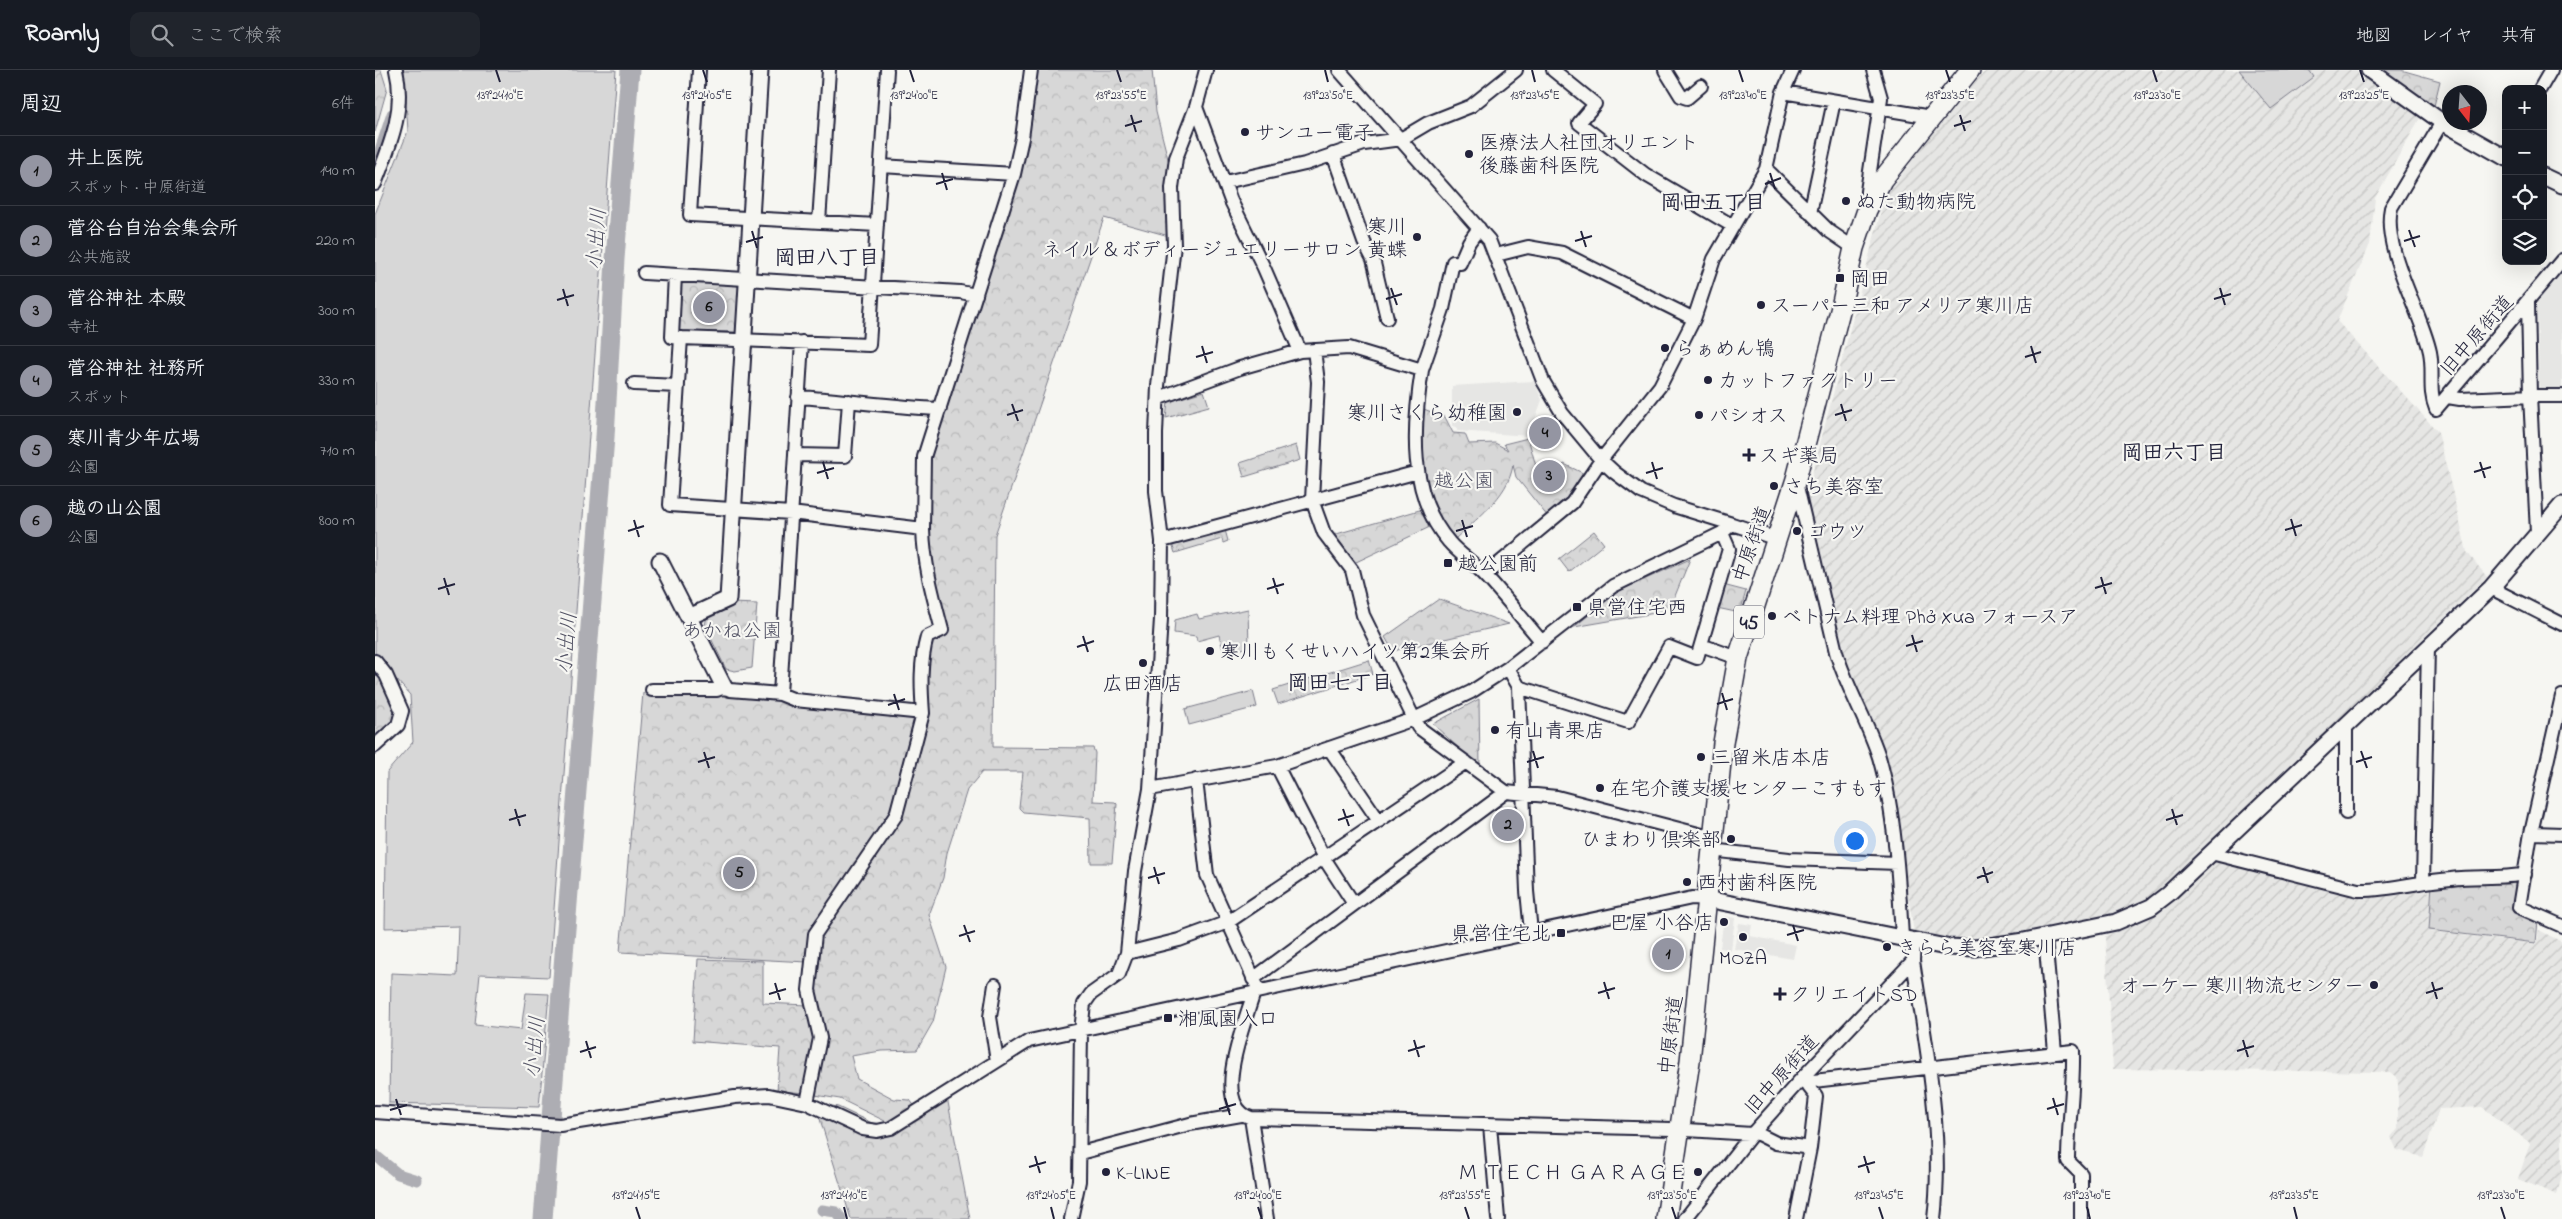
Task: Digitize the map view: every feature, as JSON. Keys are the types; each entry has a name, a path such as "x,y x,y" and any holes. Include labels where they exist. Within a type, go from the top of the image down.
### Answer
{"main road":[{"name":"中原街道","path":"1666,1219 1690,1061 1707,899 1709,843 1723,742 1739,658 1751,613 1796,479 1841,307 1854,248 1867,210 1882,180 1970,70"}],"street":[{"path":"375,184 391,143 399,113 401,95 396,70"},
{"path":"699,70 690,215 877,225"},
{"path":"689,617 728,599 761,70"},
{"path":"819,222 829,70"},
{"path":"675,275 672,337 869,345 887,70"},
{"path":"807,1103 819,1038 809,990 815,934 896,815 923,713 921,684 923,650 927,637 943,630 929,584 923,550 924,457 1014,174 1022,138 1031,70"},
{"path":"1071,1219 1079,1181 1081,1031 1084,1004 1091,994 1119,974 1127,953 1132,896 1150,789 1161,619 1161,540 1156,491 1156,434 1158,386 1174,246 1171,188 1176,158 1196,107 1206,70"},
{"path":"1339,70 1489,240 1547,390 1562,413 1601,460 1613,472 1641,492 1674,506 1777,539"},
{"path":"1225,182 1305,164 1364,144 1401,139 1428,123 1471,106 1516,70"},
{"path":"1553,70 1595,104 1579,123 1646,175 1733,226"},
{"path":"1665,70 1681,96 1687,98 1701,86"},
{"path":"1485,575 1572,503 1601,460 1660,386 1695,319 1714,259 1766,169 1783,92 1793,70"},
{"path":"1867,210 1867,191 1881,98 1873,70"},
{"path":"2370,70 2442,122"},
{"path":"2542,85 2551,70"},
{"path":"1783,92 1931,117"},
{"path":"1810,213 1834,101"},
{"path":"1196,107 1225,182 1300,351"},
{"name":"旧中原街道","path":"2442,122 2391,208 2389,218 2392,241 2430,352 2431,398 2436,410 2493,339 2528,302 2562,260"},
{"path":"2456,130 2502,156"},
{"path":"1333,154 1364,242 1373,259 1387,318"},
{"path":"881,166 1014,174"},
{"path":"1766,169 1829,231 1854,248"},
{"path":"2547,178 2562,185"},
{"path":"1479,228 1469,242 1460,263 1453,262 1443,308 1422,370 1415,424 1418,472 1428,508 1449,542 1485,575 1542,642"},
{"path":"1496,255 1528,247 1562,253 1695,319"},
{"path":"644,273 976,295"},
{"path":"2528,302 2530,396 2537,532"},
{"path":"681,338 671,504 791,513 923,529"},
{"path":"780,694 802,342"},
{"path":"1159,398 1240,368 1300,351 1349,348 1422,370"},
{"path":"1314,350 1318,382 1312,500 1324,533 1351,570 1363,615 1418,727 1505,792 1557,797 1709,843 1789,859 1897,863"},
{"path":"634,384 678,386"},
{"path":"2448,397 2460,399 2562,396"},
{"path":"798,398 940,409"},
{"path":"795,455 845,456 849,401"},
{"path":"1161,540 1418,472"},
{"path":"1796,479 1844,679 1879,756 1913,961 1934,1107 1936,1200 1934,1219"},
{"path":"375,1112 560,1124 753,1095 769,1095 807,1103 863,1129 877,1131 891,1128 1029,1041 1081,1031 1255,987 1692,898 1707,899 1946,947 1975,948 2045,937 2116,922 2151,908 2211,853 2491,588 2562,505"},
{"path":"1150,789 1277,766 1413,719 1471,692 1508,668 1613,586 1722,533 1732,524"},
{"path":"1519,687 1628,722 1669,647 1697,658 1729,549 1722,533"},
{"path":"660,561 724,687 730,690 780,694 795,700 923,713"},
{"path":"2491,588 2562,624"},
{"path":"1701,645 1739,658"},
{"path":"2423,882 2429,647"},
{"path":"375,662 386,675 402,711 398,725 375,746"},
{"path":"1508,668 1519,687 1522,793 1531,932"},
{"path":"652,690 717,690 724,687"},
{"path":"2562,696 2531,833 2519,907 2562,926"},
{"path":"2346,726 2346,813"},
{"path":"1329,748 1379,821"},
{"path":"1127,953 1179,940 1228,922 1465,762"},
{"path":"1277,766 1324,858 1354,904"},
{"path":"1196,780 1207,874 1255,987"},
{"path":"1267,1219 1246,1116 1231,1091 1230,1076 1255,987 1354,904 1505,792"},
{"path":"2531,833 2562,834"},
{"path":"2211,853 2358,890 2383,889 2423,882 2525,874"},
{"path":"2045,937 2055,1052"},
{"name":"旧中原街道","path":"1685,1219 1753,1133 1913,961"},
{"path":"995,985 990,1017 997,1061"},
{"path":"1804,1080 2073,1051 2074,1089 2068,1136 2069,1161 2081,1174 2081,1219"},
{"path":"1796,1219 1810,1148 1816,1096 1804,1080"},
{"path":"1080,1153 1190,1124 1246,1116 1753,1133 1776,1143 1810,1148"},
{"path":"1490,1125 1498,1219"}],"shaded area":[{"path":"1988,70 2359,70 2421,116 2375,198 2370,244 2337,321 2438,432 2467,552 2487,577 2147,902 2111,916 1975,941 1914,933 1890,777 1848,667 1807,494 1884,199 1920,150 1981,75"},
{"path":"2562,268 2562,392 2539,392 2537,303"},
{"path":"1534,381 1542,400 1529,436 1457,431 1457,427 1452,426 1452,386"},
{"path":"2216,862 2359,897 2431,891 2429,931 2537,944 2539,930 2562,942 2562,1174 2557,1195 2518,1179 2530,1143 2482,1107 2439,1109 2423,1157 2397,1150 2391,1137 2398,1129 2398,1084 2397,1077 2391,1072 2113,1069 2105,936 2144,921 2169,903"},
{"path":"1724,916 1735,918 1731,950 1720,948"},
{"path":"1739,923 1752,925 1750,936 1796,945 1793,959 1734,949"}],"green space":[{"path":"375,70 381,70 387,89 375,132"},
{"path":"404,70 616,70 549,977 480,974 475,1025 521,1030 526,993 549,994 539,1107 389,1103 391,973 457,976 459,926 385,928 387,772 413,742 410,695 375,655 375,214 408,131"},
{"path":"1034,70 1152,70 1156,112 1170,167 1169,236 1104,218 995,535 993,747 1093,748 1095,753 1093,801 1115,802 1117,804 1112,863 1091,863 1090,818 1023,812 1019,808 1023,772 982,772 967,790 947,853 943,878 929,915 946,967 933,1022 917,1050 881,1051 851,1056 857,1079 894,1099 910,1100 916,1108 891,1124 840,1099 815,1095 823,1038 813,989 819,934 900,815 927,650 930,640 946,631 927,549 929,457 1018,174"},
{"path":"2239,70 2309,70 2314,77 2271,109"},
{"path":"2381,70 2401,70 2440,81 2434,106"},
{"path":"679,281 742,283 738,332 677,331"},
{"path":"1204,391 1209,406 1166,418 1168,402"},
{"name":"越公園","path":"1421,408 1445,417 1453,433 1465,434 1469,444 1495,443 1508,450 1504,444 1528,438 1536,466 1541,468 1539,472 1545,474 1541,480 1538,478 1534,485 1546,492 1551,478 1553,479 1564,464 1587,475 1570,498 1548,517 1516,477 1513,465 1505,488 1498,498 1453,541 1442,524 1428,493 1423,462"},
{"path":"1296,445 1300,460 1244,477 1240,463"},
{"path":"1423,509 1432,526 1354,563 1333,535"},
{"path":"1224,526 1228,541 1223,543 1222,539 1175,553 1171,541"},
{"path":"1594,531 1604,544 1569,572 1559,559"},
{"path":"1690,559 1673,601 1661,612 1574,627 1619,591"},
{"path":"1723,585 1746,591 1740,613 1717,608"},
{"path":"1439,599 1509,624 1393,651 1385,637"},
{"name":"あかね公園","path":"732,603 757,604 752,668 735,671 726,669 705,626 707,615"},
{"path":"1248,609 1249,647 1224,654 1219,635 1197,641 1196,636 1174,633 1175,620 1197,614 1199,619"},
{"path":"1369,660 1373,674 1278,704 1273,690"},
{"path":"375,670 381,676 392,698 397,714 399,731 375,756"},
{"path":"1253,691 1257,707 1189,725 1185,709"},
{"path":"643,693 725,694 917,717 892,812 810,934 807,962 620,952"},
{"path":"1479,699 1480,768 1433,724"},
{"path":"2519,881 2517,911 2538,920 2536,943 2429,930 2432,884"},
{"path":"698,959 763,961 763,1003 808,1005 816,1038 808,1093 777,1091 780,1048 693,1041"},
{"path":"947,1097 970,1219 851,1219 815,1103 838,1107 891,1132"}],"waterway":[{"name":"小出川","path":"543,1219 605,437 615,259 630,70"},
{"path":"375,165 392,114"},
{"path":"375,1155 398,1174 417,1180"},
{"path":"822,1210 836,1212 842,1219"}],"place":[{"name":"サンユー電子","path":"1245,132"},
{"name":"医療法人社団オリエント 後藤歯科医院","path":"1469,154"},
{"name":"ぬた動物病院","path":"1846,201"},
{"name":"寒川 ネイル＆ボディージュエリーサロン 黄蝶","path":"1417,237"},
{"name":"岡田","path":"1840,278"},
{"name":"スーパー三和 アメリア寒川店","path":"1761,305"},
{"name":"越の山公園","path":"709,307"},
{"name":"らぁめん鴇","path":"1665,348"},
{"name":"カットファクトリー","path":"1708,380"},
{"name":"寒川さくら幼稚園","path":"1517,412"},
{"name":"パシオス","path":"1699,415"},
{"name":"菅谷神社 社務所","path":"1545,433"},
{"name":"スギ薬局","path":"1749,455"},
{"name":"菅谷神社 本殿","path":"1549,476"},
{"name":"さち美容室","path":"1774,486"},
{"name":"ゴウツ","path":"1797,531"},
{"name":"越公園前","path":"1448,563"},
{"name":"県営住宅西","path":"1577,607"},
{"name":"ベトナム料理 Phở Xưa フォースア","path":"1772,616"},
{"name":"寒川もくせいハイツ第2集会所","path":"1210,651"},
{"name":"広田酒店","path":"1143,663"},
{"name":"有山青果店","path":"1495,730"},
{"name":"三留米店本店","path":"1701,757"},
{"name":"在宅介護支援センターこすもす","path":"1600,788"},
{"name":"菅谷台自治会集会所","path":"1508,825"},
{"name":"ひまわり倶楽部","path":"1731,839"},
{"name":"寒川青少年広場","path":"739,873"},
{"name":"西村歯科医院","path":"1687,882"},
{"name":"巴屋 小谷店","path":"1724,922"},
{"name":"県営住宅北","path":"1561,933"},
{"name":"MOZA","path":"1743,937"},
{"name":"きらら美容室寒川店","path":"1887,947"},
{"name":"井上医院","path":"1668,954"},
{"name":"オーケー 寒川物流センター","path":"2374,985"},
{"name":"クリエイトSD","path":"1780,994"},
{"name":"湘風園入口","path":"1168,1018"},
{"name":"K-LINE","path":"1106,1172"},
{"name":"Ｍ ＴＥＣＨ ＧＡＲＡＧＥ","path":"1698,1172"}],"district":[{"name":"岡田五丁目","path":"1713,202"},
{"name":"岡田八丁目","path":"827,257"},
{"name":"岡田六丁目","path":"2174,452"},
{"name":"岡田七丁目","path":"1340,682"}]}
